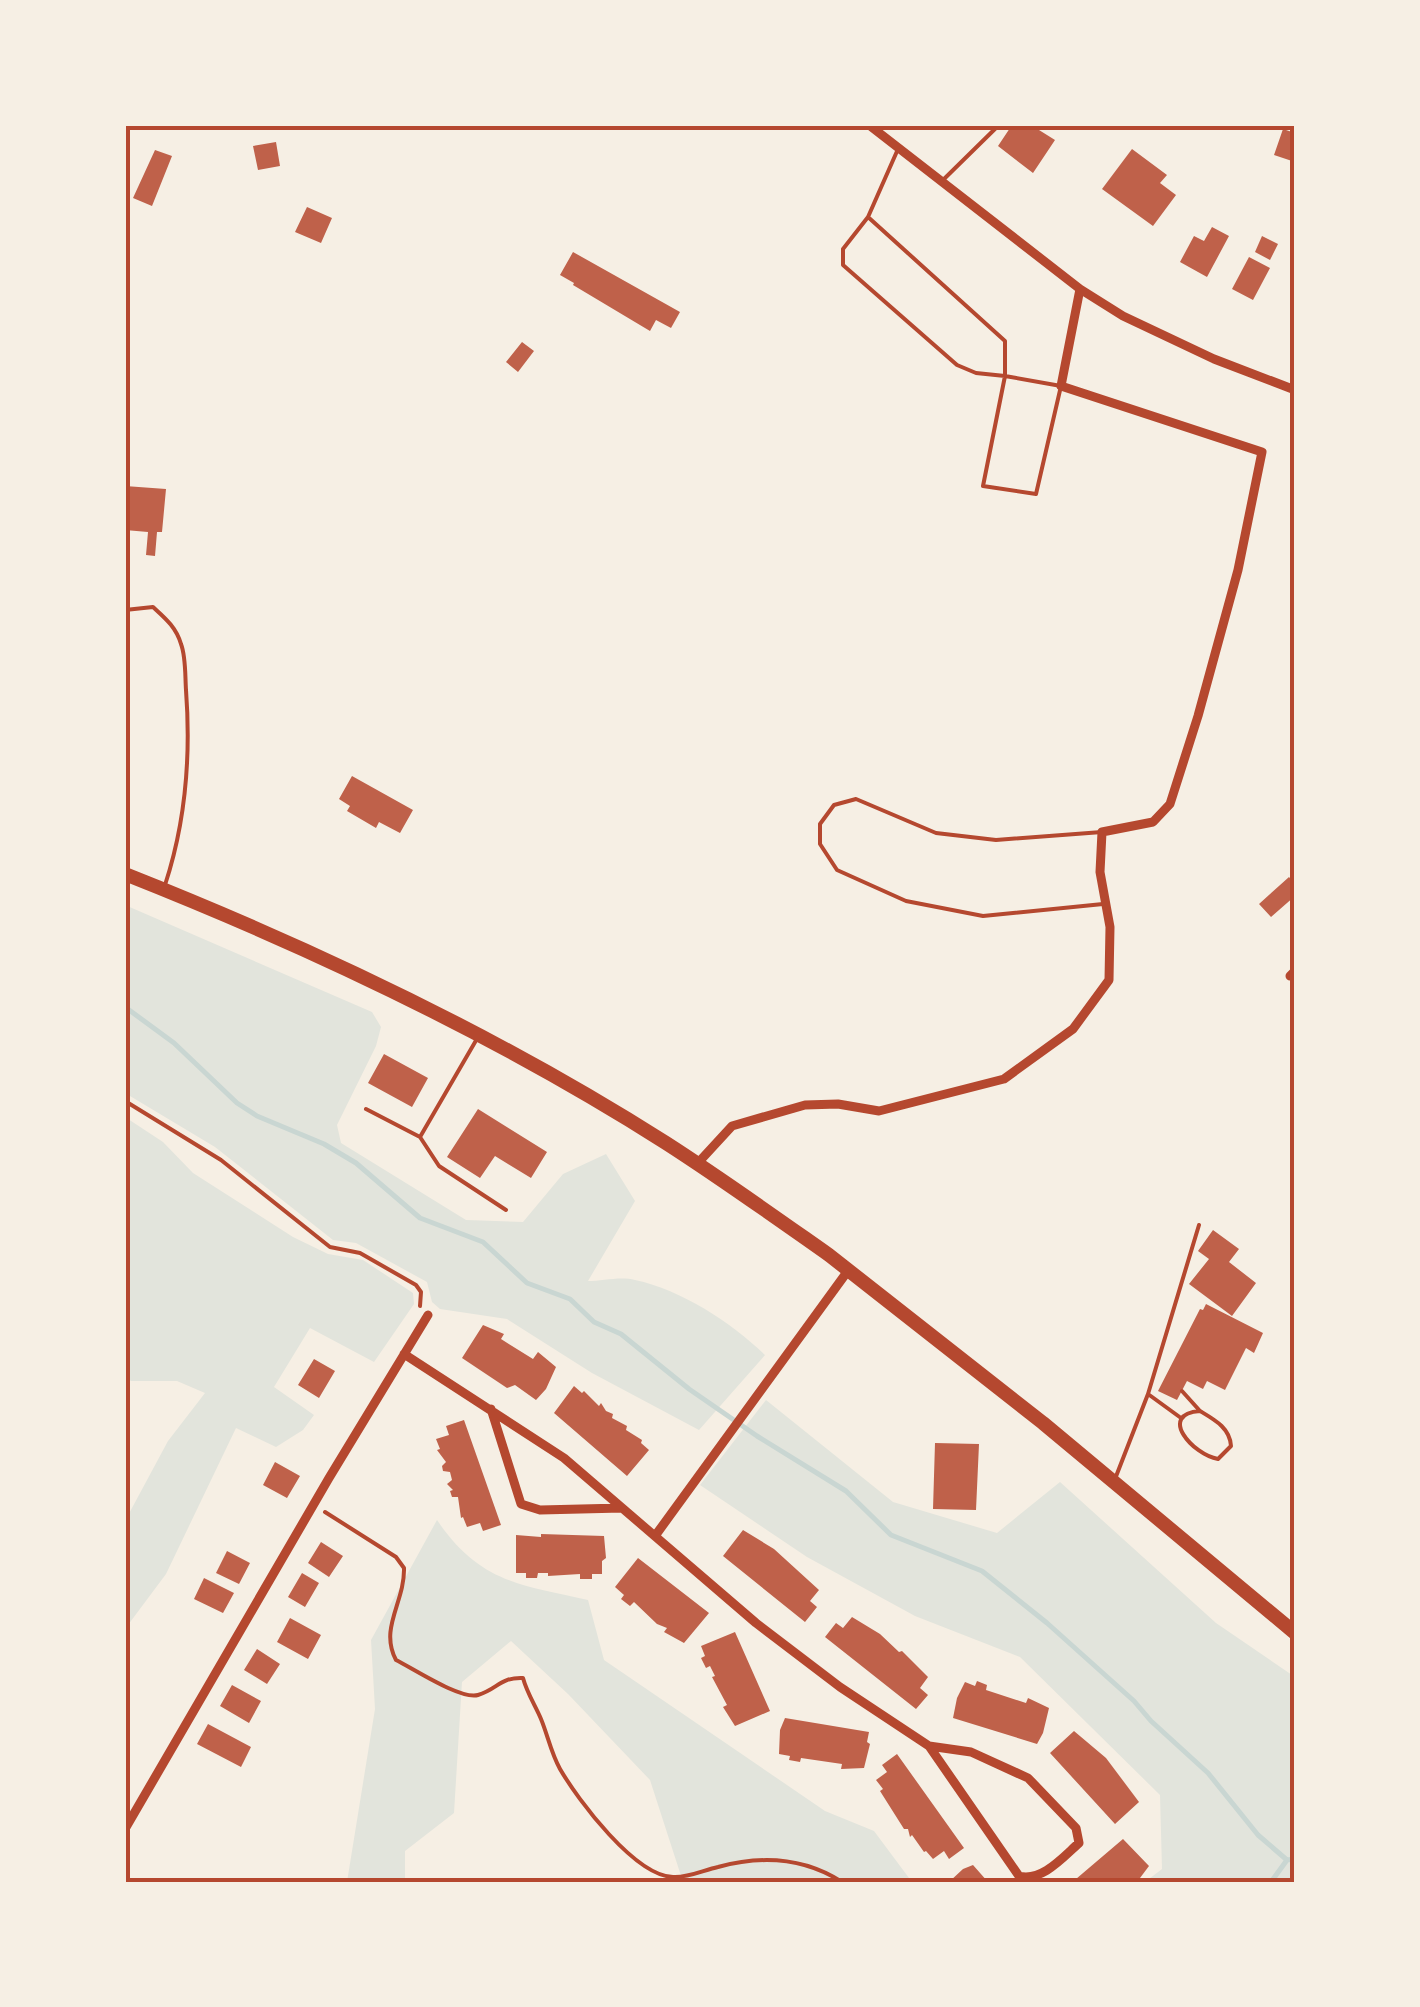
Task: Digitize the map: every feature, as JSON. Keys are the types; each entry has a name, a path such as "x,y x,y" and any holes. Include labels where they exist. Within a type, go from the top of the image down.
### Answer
{"main road":[{"path":"125,874 294,944 478,1036 539,1068 697,1164 918,1322 1295,1633"}],"street":[{"path":"869,125 1080,289 1122,316 1295,390"},
{"path":"697,1164 732,1126 805,1105 838,1104 879,1111 1004,1079 1073,1029 1109,980 1110,927 1100,872 1102,832 1153,822 1170,804 1238,570 1262,452 1062,386 1080,289"},
{"path":"654,1536 847,1272"},
{"path":"125,1829 404,1354 422,1314"},
{"path":"404,1354 564,1458 756,1624 929,1746 1019,1876 1040,1875 1080,1843 1076,1828 1028,1778 972,1752 929,1746"},
{"path":"491,1409 521,1504 540,1510 622,1508"}],"lane":[{"path":"941,182 999,125"},
{"path":"868,217 1005,342 1005,376 983,486 1036,494 1062,386 1005,376 976,374 958,364 842,265 843,249 868,217 898,150"},
{"path":"125,610 153,607 170,622 183,646 188,777 179,840 164,889"},
{"path":"1102,832 996,840 936,832 856,799 834,805 820,824 820,844 837,870 906,902 983,916 1106,904"},
{"path":"420,1137 478,1036"},
{"path":"366,1109 420,1137 438,1166 506,1210"},
{"path":"1114,1483 1148,1394 1199,1225"},
{"path":"1154,1374 1164,1380"},
{"path":"1182,1391 1230,1438 1231,1446 1218,1459 1204,1457 1180,1428 1182,1419 1190,1412 1200,1411"},
{"path":"1148,1394 1182,1419"}],"path":[{"path":"125,1101 220,1160 330,1247 360,1252 416,1285 422,1314"},
{"path":"313,1504 396,1558 404,1568 401,1597 388,1636 396,1660 468,1697 483,1694 508,1677 522,1678 550,1748 570,1784 624,1850 650,1869 670,1878 753,1859 786,1860 813,1866 842,1882"}],"shaded area":[{"path":"125,905 372,1012 381,1027 376,1046 337,1125 341,1143 466,1220 523,1222 563,1174 606,1154 635,1201 588,1281 630,1279 670,1291 722,1320 765,1355 699,1430 592,1373 507,1319 440,1309 432,1302 427,1282 356,1243 333,1240 215,1147 125,1093"},
{"path":"125,1117 163,1142 193,1173 293,1237 328,1254 363,1260 413,1293 414,1304 374,1362 310,1328 274,1387 314,1415 303,1430 276,1447 236,1428 166,1574 125,1629 125,1521 168,1441 205,1393 177,1381 131,1381 125,1377"},
{"path":"766,1400 893,1502 997,1533 1060,1482 1216,1623 1295,1677 1295,1882 1145,1882 1162,1869 1160,1795 1020,1657 915,1616 807,1557 700,1485"},
{"path":"437,1520 453,1541 485,1569 521,1584 588,1600 604,1660 825,1811 874,1831 912,1882 683,1882 650,1780 511,1641 462,1682 454,1813 405,1851 405,1882 347,1882 375,1709 371,1640"}],"building":[{"path":"1012,125 1031,125 1055,140 1033,173 998,146"},
{"path":"1283,129 1295,133 1295,162 1274,155"},
{"path":"276,142 280,166 258,170 253,146"},
{"path":"1132,149 1167,175 1160,183 1176,195 1153,226 1102,189"},
{"path":"155,150 172,156 152,206 133,198"},
{"path":"307,207 332,218 321,243 295,232"},
{"path":"1212,227 1229,236 1207,277 1180,262 1194,236 1204,241"},
{"path":"1262,236 1278,244 1270,260 1255,252"},
{"path":"573,252 680,312 671,328 656,320 650,331 560,275"},
{"path":"1249,257 1270,268 1253,300 1232,289"},
{"path":"522,342 534,351 518,372 506,362"},
{"path":"125,486 166,489 162,532 157,532 155,556 146,555 148,532 125,530"},
{"path":"352,776 413,810 400,833 379,822 376,828 347,811 350,806 339,799"},
{"path":"1289,877 1295,884 1295,896 1271,917 1259,904"},
{"path":"384,1054 428,1078 412,1107 368,1083"},
{"path":"478,1109 547,1152 531,1178 495,1156 480,1178 447,1157"},
{"path":"1213,1230 1239,1249 1229,1262 1256,1283 1232,1316 1189,1284 1209,1259 1198,1251"},
{"path":"1206,1304 1263,1333 1254,1353 1246,1348 1225,1390 1207,1381 1203,1389 1187,1381 1177,1400 1158,1391"},
{"path":"483,1325 504,1334 501,1339 533,1359 538,1352 556,1367 536,1400 515,1385 507,1388 462,1358"},
{"path":"314,1359 335,1371 319,1398 298,1385"},
{"path":"574,1386 599,1406 601,1403 613,1414 612,1418 627,1426 626,1430 649,1450 627,1476 554,1413"},
{"path":"464,1420 501,1525 483,1531 480,1523 467,1527 461,1518 458,1497 452,1497 453,1490 447,1484 452,1480 450,1472 443,1471 446,1462 437,1450 440,1449 436,1439 449,1435 446,1426"},
{"path":"935,1443 979,1444 976,1510 933,1509"},
{"path":"275,1462 300,1476 287,1498 263,1485"},
{"path":"743,1530 774,1549 819,1590 810,1601 817,1607 805,1622 723,1556"},
{"path":"516,1535 604,1536 606,1558 602,1561 602,1574 580,1579 580,1574 538,1573 537,1578 526,1578 526,1573 516,1573"},
{"path":"321,1542 343,1556 329,1577 308,1563"},
{"path":"227,1551 250,1563 239,1584 216,1573"},
{"path":"638,1558 709,1613 684,1643 664,1632 667,1628 657,1624 634,1602 630,1606 621,1599 624,1595 615,1587"},
{"path":"302,1573 319,1583 305,1607 288,1597"},
{"path":"204,1578 234,1593 223,1613 194,1599"},
{"path":"852,1617 902,1651 928,1677 920,1688 928,1695 916,1709 825,1637 836,1623 843,1628"},
{"path":"290,1618 321,1635 308,1659 277,1642"},
{"path":"735,1632 770,1711 735,1726 723,1707 727,1705 710,1666 706,1668 701,1658 705,1656 701,1646"},
{"path":"257,1649 280,1664 267,1684 244,1670"},
{"path":"977,1681 987,1685 986,1690 1026,1703 1028,1698 1049,1708 1037,1744 953,1718 965,1682 975,1686"},
{"path":"232,1685 261,1701 249,1723 220,1706"},
{"path":"785,1718 869,1732 864,1768 841,1769 842,1764 801,1758 800,1762 779,1754"},
{"path":"208,1724 251,1747 241,1767 197,1744"},
{"path":"1074,1731 1106,1758 1139,1802 1115,1824 1050,1753"},
{"path":"897,1754 964,1848 949,1859 944,1851 933,1859 924,1852 880,1791 883,1789 876,1780 887,1772 882,1765"},
{"path":"1123,1839 1149,1866 1137,1882 1076,1879"},
{"path":"973,1865 988,1882 949,1882 963,1869"}],"waterway":[{"path":"125,1007 174,1043 237,1103 257,1116 324,1144 356,1163 420,1218 483,1242 527,1283 570,1299 594,1322 621,1334 689,1389 846,1491 891,1535 982,1571 1134,1701 1208,1773 1258,1835 1287,1860 1295,1859"},
{"path":"1271,1882 1287,1860"}]}
